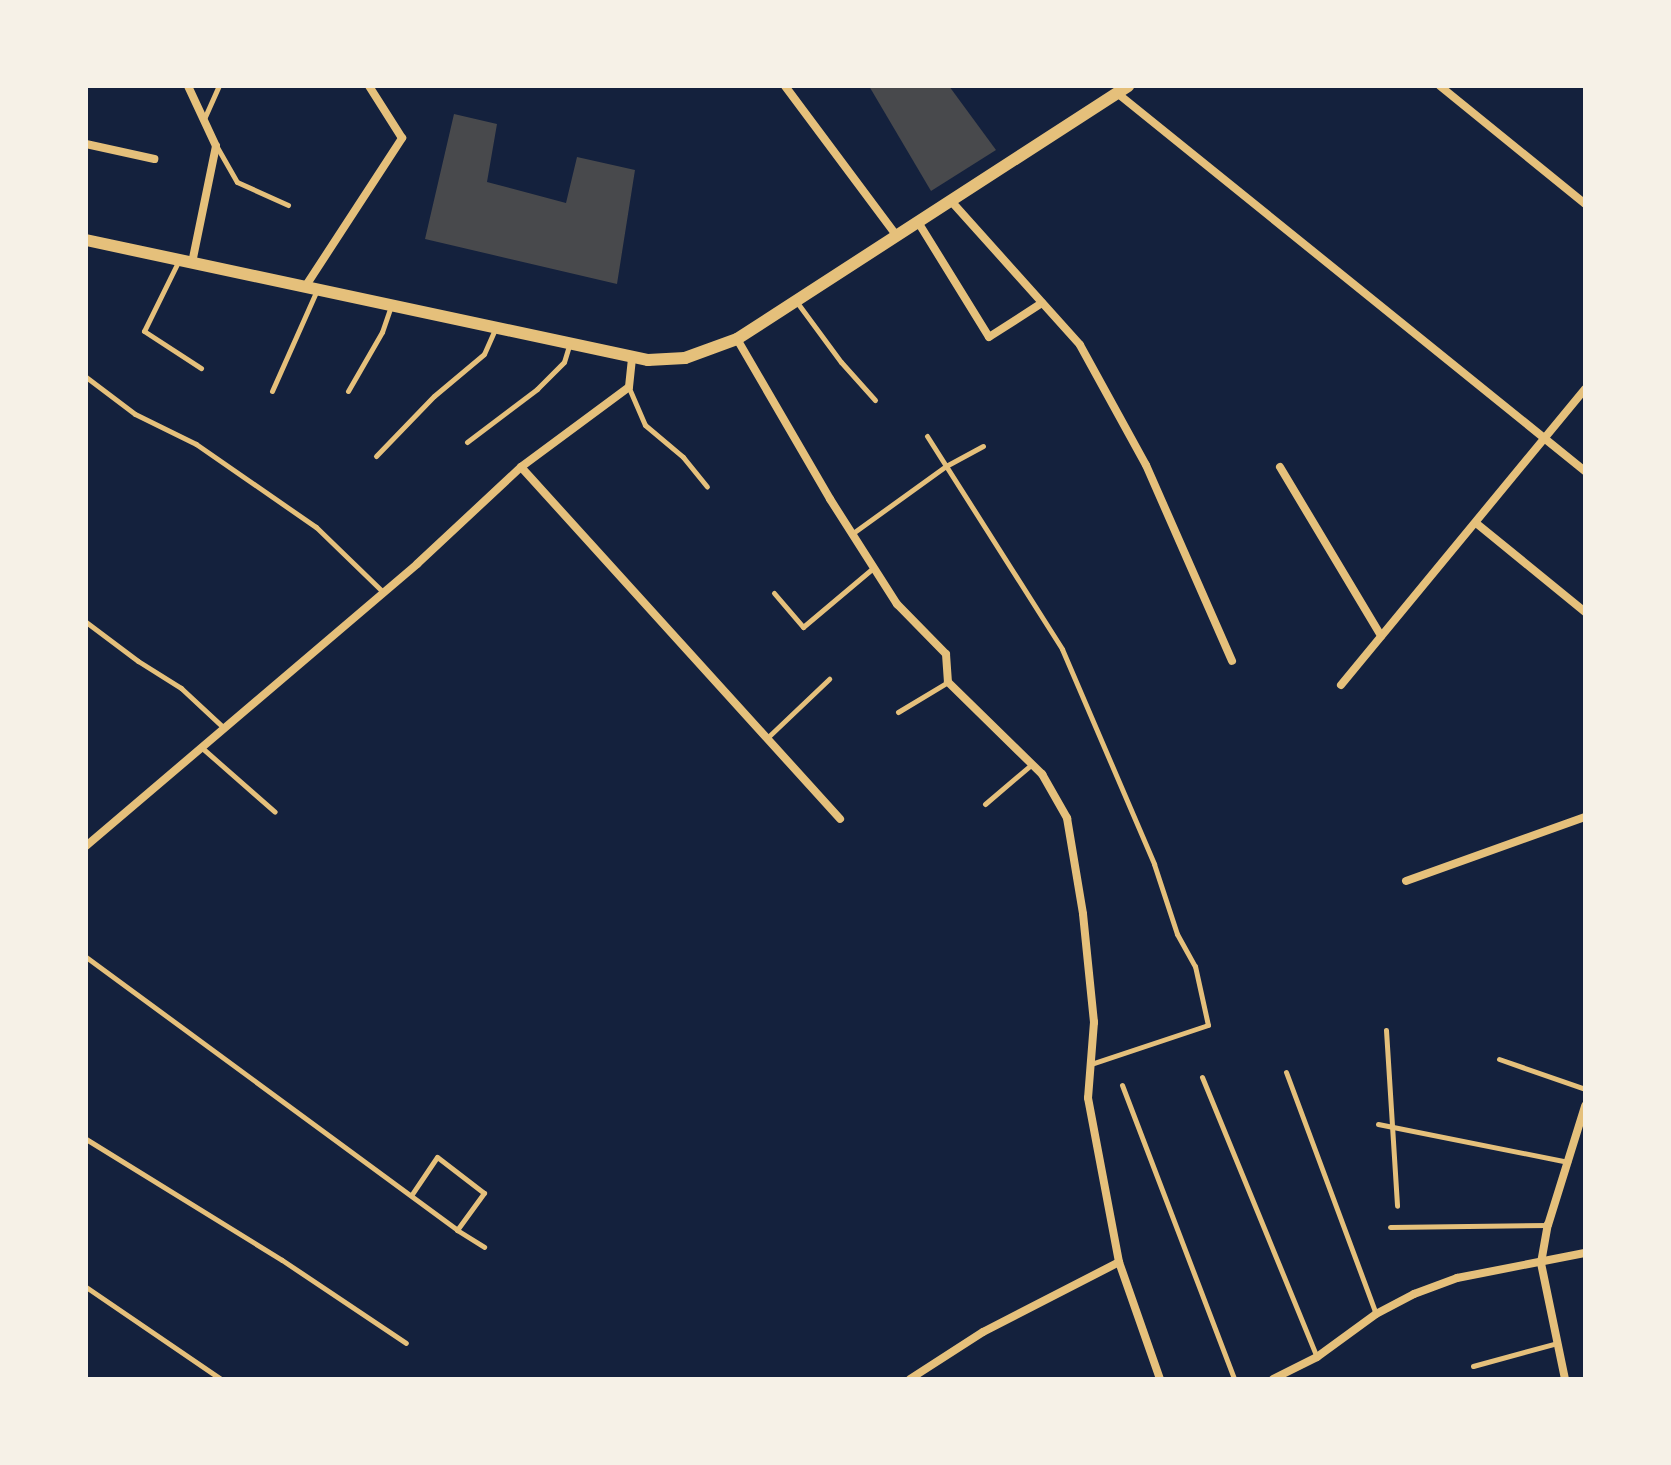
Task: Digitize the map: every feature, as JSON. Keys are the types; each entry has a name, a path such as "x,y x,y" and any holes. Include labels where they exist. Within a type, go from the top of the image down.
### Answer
{"main road":[{"path":"86,240 648,360 685,358 737,339 1123,90"}],"street":[{"path":"185,262 216,146 188,86"},
{"path":"311,288 402,138 369,86"},
{"path":"785,86 897,236"},
{"path":"1440,86 1585,204"},
{"path":"1123,90 1585,471"},
{"path":"86,144 154,159"},
{"path":"951,201 1080,345 1146,465 1232,661"},
{"path":"918,222 989,337 1042,303"},
{"path":"737,339 873,568 897,604 946,654 948,682 1042,774 1067,818 1083,914 1094,1022 1088,1098 1119,1262 1160,1379"},
{"path":"87,843 383,592 521,467 629,387 632,356"},
{"path":"1341,685 1585,389"},
{"path":"521,467 840,819"},
{"path":"1280,467 1381,636"},
{"path":"1476,523 1585,612"},
{"path":"1406,881 1585,817"},
{"path":"1565,1379 1541,1263 1548,1225 1585,1106"},
{"path":"1273,1379 1317,1357 1376,1314 1414,1294 1457,1278 1585,1253"},
{"path":"910,1379 983,1332 1119,1262"}],"lane":[{"path":"204,119 219,86"},
{"path":"216,146 237,182 288,205"},
{"path":"185,262 144,331 201,368"},
{"path":"272,391 311,288"},
{"path":"796,301 841,362 875,400"},
{"path":"348,391 382,332 392,305"},
{"path":"376,456 434,396 484,354 495,328"},
{"path":"467,442 537,389 564,362 570,343"},
{"path":"86,377 135,414 196,444 316,527 383,592"},
{"path":"629,387 645,425 683,457 707,487"},
{"path":"927,436 1062,649 1149,850 1177,934 1195,966 1208,1025 1091,1064"},
{"path":"852,533 946,466 983,446"},
{"path":"774,593 803,627 873,568"},
{"path":"86,622 181,688 223,727"},
{"path":"767,738 829,679"},
{"path":"898,712 948,682"},
{"path":"200,747 275,812"},
{"path":"985,804 1032,764"},
{"path":"86,957 399,1189 412,1194 484,1247"},
{"path":"1386,1030 1397,1206"},
{"path":"1499,1059 1585,1089"},
{"path":"1286,1072 1376,1314"},
{"path":"1202,1077 1317,1357"},
{"path":"1122,1085 1234,1379"},
{"path":"1378,1124 1568,1162"},
{"path":"86,1139 282,1260 406,1343"},
{"path":"412,1194 437,1157 484,1193 457,1230"},
{"path":"1390,1227 1548,1225"},
{"path":"86,1287 221,1379"},
{"path":"1473,1366 1557,1343"}],"building":[{"path":"869,86 949,86 996,150 931,191"},
{"path":"454,114 497,124 487,182 566,203 577,157 635,170 617,284 425,239"}]}
